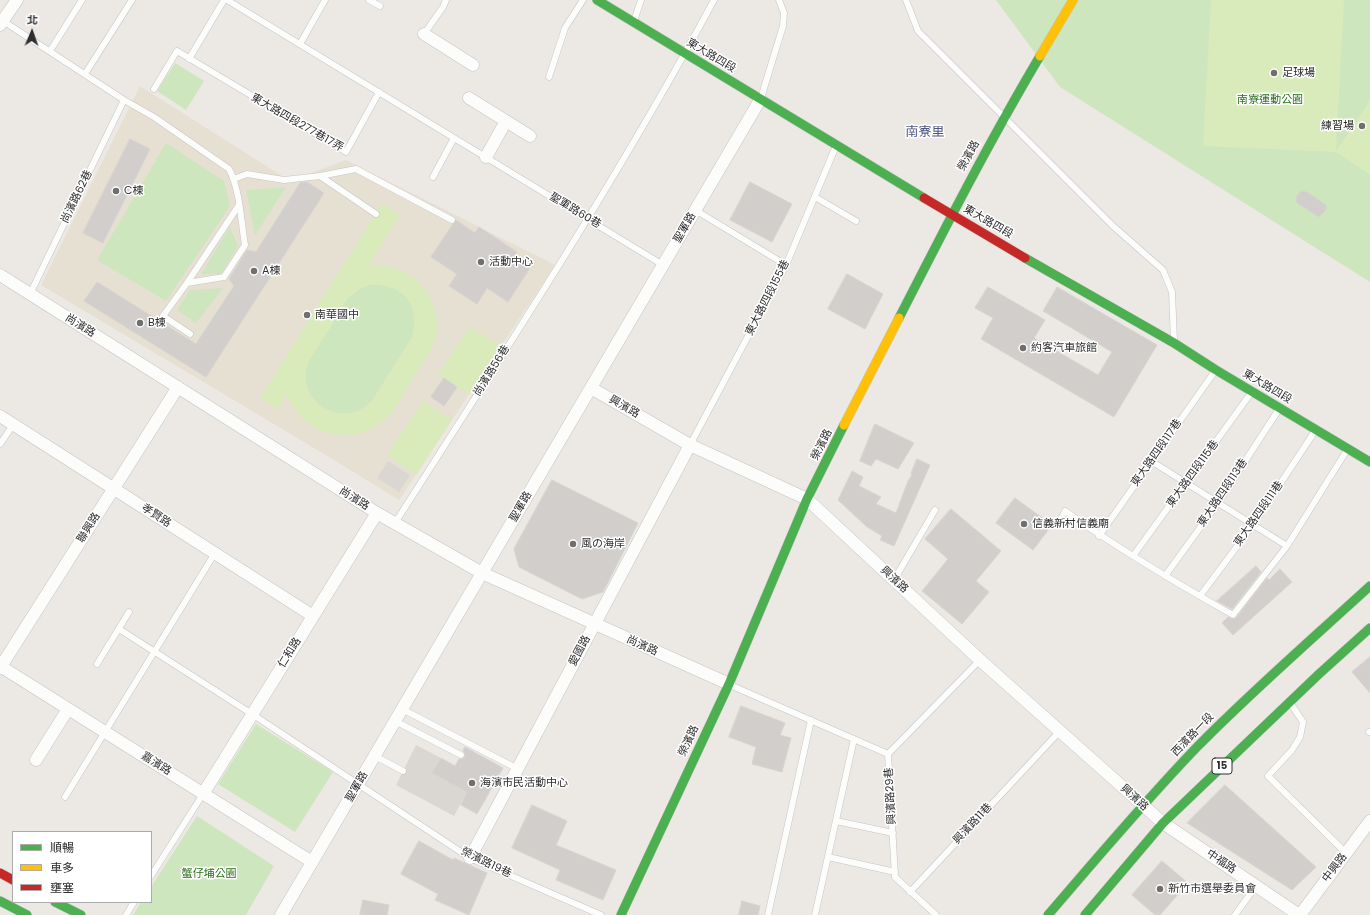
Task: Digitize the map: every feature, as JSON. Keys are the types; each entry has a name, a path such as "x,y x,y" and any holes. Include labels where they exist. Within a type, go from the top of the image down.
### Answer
{"main road":[{"name":"東大路四段","path":"597,0 951,215 1174,343 1252,392 1370,462"},
{"name":"榮濱路","path":"621,915 729,684 807,499 951,215 1004,117 1073,0"},
{"name":"西濱路一段","path":"1048,915 1142,805 1220,724 1370,586"},
{"name":"15","path":"1085,915 1163,823 1289,702 1370,628"},
{"path":"0,873 12,879"},
{"path":"0,902 27,915"},
{"path":"57,903 81,915"}],"street":[{"path":"1,23 17,0"},
{"path":"424,34 473,65"},
{"path":"469,98 530,136"},
{"name":"聖軍路","path":"282,915 760,100"},
{"path":"486,157 506,121"},
{"name":"尚濱路","path":"0,275 376,513 482,573 594,625 729,684"},
{"name":"聯興路","path":"0,667 178,387"},
{"name":"興濱路","path":"591,388 690,445 807,499 980,660 1163,823"},
{"name":"孝賢路","path":"0,416 313,616"},
{"name":"愛國路","path":"470,858 690,445"},
{"name":"仁和路","path":"203,794 376,513"},
{"name":"嘉濱路","path":"0,667 68,708 312,862"},
{"path":"36,760 68,708"},
{"name":"中福路","path":"1163,823 1299,915"},
{"name":"中興路","path":"1299,915 1369,825"}],"lane":[{"path":"50,51 82,0"},
{"path":"85,74 132,0"},
{"path":"154,89 177,51 189,59 225,0"},
{"name":"聖軍路60巷","path":"225,0 663,265"},
{"path":"300,44 326,0"},
{"path":"369,0 380,6"},
{"path":"424,34 444,7 446,0"},
{"path":"549,77 565,28 583,0"},
{"path":"633,23 641,0"},
{"name":"尚濱路56巷","path":"395,524 588,219 685,54 714,0"},
{"path":"760,100 783,26 784,13 779,0"},
{"path":"906,0 918,32 1113,226 1162,270 1172,292 1174,343"},
{"path":"1,23 50,51 124,100 154,117 229,169 234,180 245,245 224,277 187,283"},
{"name":"東大路四段277巷17弄","path":"189,59 346,152 379,92"},
{"name":"尚濱路62巷","path":"30,294 124,100"},
{"path":"433,177 454,138"},
{"name":"東大路四段155巷","path":"690,445 786,265 836,146"},
{"path":"234,180 247,174 284,180 320,176 356,169 452,220"},
{"path":"320,176 376,214"},
{"path":"815,197 856,221"},
{"path":"190,334 164,316 238,205"},
{"path":"696,210 786,265"},
{"name":"東大路四段117巷","path":"1100,536 1216,370"},
{"name":"東大路四段115巷","path":"1133,556 1252,392"},
{"name":"東大路四段113巷","path":"1165,576 1218,503 1280,408"},
{"path":"0,444 13,425"},
{"name":"東大路四段111巷","path":"1200,596 1253,525 1316,430"},
{"path":"1058,525 1066,511 1100,536 1233,615 1286,546 1348,449"},
{"path":"1151,461 1286,546"},
{"path":"894,580 935,510"},
{"path":"65,797 104,731 215,553"},
{"path":"97,664 129,612"},
{"name":"榮濱路19巷","path":"118,629 252,714 470,858 601,915"},
{"name":"興濱路29巷","path":"895,872 888,754 980,660"},
{"path":"729,684 888,754"},
{"path":"1289,702 1303,722 1300,737 1292,750 1268,776 1346,853"},
{"path":"402,709 518,768"},
{"path":"768,915 811,720"},
{"path":"396,721 461,755"},
{"name":"興濱路11巷","path":"910,892 1060,731"},
{"path":"815,915 854,739"},
{"path":"374,756 403,771"},
{"path":"152,874 203,794"},
{"path":"836,821 893,833"},
{"path":"828,857 895,872 895,877 936,915"},
{"path":"1235,915 1256,886"},
{"path":"126,915 133,903"}],"shaded area":[{"name":"南華國中","path":"140,86 290,181 346,160 555,265 399,500 41,285"},
{"path":"388,461 410,475 399,492 377,478"},
{"path":"416,745 441,758 433,773 467,792 454,816 396,785"}],"green space":[{"name":"南寮運動公園","path":"996,0 1370,0 1370,282 1060,87"},
{"name":"足球場","path":"1211,0 1344,0 1336,151 1370,101 1370,175 1336,152 1203,146"},
{"path":"175,63 204,81 186,110 157,91"},
{"path":"166,143 224,181 230,206 166,301 97,260"},
{"path":"286,187 255,235 246,190"},
{"path":"382,203 400,215 369,265 393,267 415,279 423,287 434,306 437,327 435,338 428,355 395,408 382,422 363,433 341,435 330,433 310,424 297,412 287,394 278,409 260,398","holes":["369,285 381,285 400,292 407,298 414,315 412,338 372,401 362,409 345,414 328,410 313,399 309,391 306,382 306,369 309,361 349,297 358,290"]},
{"path":"230,227 238,246 221,274 201,274"},
{"path":"369,285 381,285 391,288 400,292 407,298 414,315 412,337 372,401 363,408 354,412 345,414 336,413 328,410 313,399 306,382 306,369 309,361 349,297 358,290"},
{"path":"223,288 196,323 177,310 190,290"},
{"path":"470,326 500,346 469,394 438,374"},
{"path":"423,401 452,420 416,475 387,455"},
{"path":"256,724 333,772 295,832 218,784"},
{"name":"蟹仔埔公園","path":"197,816 274,866 246,915 133,915 140,903 152,903 152,885"}],"building":[{"name":"C棟","path":"130,139 150,149 103,243 83,233"},
{"name":"A棟","path":"307,182 324,193 206,377 84,301 97,282 196,344 234,286 229,279 247,250 256,252 300,183"},
{"path":"750,182 792,204 772,242 730,220"},
{"path":"1301,191 1307,192 1326,205 1326,210 1319,217 1297,203 1296,198"},
{"name":"活動中心","path":"456,220 475,233 479,227 517,252 514,257 530,268 508,302 487,288 477,304 449,286 457,274 431,257"},
{"path":"847,274 883,294 865,329 828,309"},
{"name":"約客汽車旅館","path":"988,287 1045,320 1034,338 1098,375 1112,352 1043,311 1057,287 1157,345 1114,417 981,339 993,318 975,308"},
{"path":"444,378 457,387 444,406 431,397"},
{"path":"875,424 914,443 898,469 876,459 871,466 860,461"},
{"path":"917,459 930,465 894,546 880,540 882,536 867,527 838,500 852,471 863,477 859,486 881,497 876,504 896,513"},
{"path":"552,480 638,523 603,592 582,599 519,567 514,549"},
{"name":"信義新村信義廟","path":"1015,498 1052,525 1033,550 996,523"},
{"path":"951,509 1001,551 976,581 989,592 962,624 922,591 948,559 925,539"},
{"path":"1256,566 1261,572 1232,609 1217,601"},
{"path":"1280,569 1292,582 1233,635 1222,623 1228,617 1232,619 1236,618 1267,578 1269,580"},
{"path":"1370,657 1370,693 1352,672"},
{"path":"741,706 785,723 780,735 791,738 782,772 752,764 756,747 729,737"},
{"name":"海濱市民活動中心","path":"465,747 503,768 477,814 461,805 467,792 432,773 441,758 455,766 459,759 465,757 463,751"},
{"path":"1225,785 1316,867 1292,890 1187,823"},
{"path":"532,805 567,821 556,845 616,870 603,900 556,880 560,870 512,848"},
{"path":"419,841 453,860 454,858 487,873 469,915 435,900 438,894 401,874"},
{"name":"新竹市選舉委員會","path":"1162,861 1188,883 1160,915 1155,915 1132,895"},
{"path":"363,900 389,905 387,915 360,915"},
{"path":"742,901 760,906 758,915 739,915"}],"traffic: fast":[{"path":"597,0 924,198"},
{"path":"899,318 985,153 1040,56"},
{"path":"1025,258 1174,343 1216,370 1370,462"},
{"path":"621,915 729,684 807,499 844,425"},
{"path":"1048,915 1140,809 1197,747 1261,685 1370,586"},
{"path":"1085,915 1163,823 1319,674 1370,628"},
{"path":"0,901 27,915"},
{"path":"57,903 81,915"}],"traffic: slow":[{"path":"1040,56 1073,0"},
{"path":"844,425 899,318"}],"traffic: jam":[{"path":"924,198 1025,258"},
{"path":"0,873 12,879"}],"place":[{"name":"足球場","path":"1274,73"},
{"name":"練習場","path":"1362,126"},
{"name":"C棟","path":"116,191"},
{"name":"活動中心","path":"481,262"},
{"name":"A棟","path":"254,271"},
{"name":"南華國中","path":"307,315"},
{"name":"B棟","path":"140,323"},
{"name":"約客汽車旅館","path":"1023,348"},
{"name":"信義新村信義廟","path":"1024,524"},
{"name":"風の海岸","path":"573,544"},
{"name":"海濱市民活動中心","path":"472,783"},
{"name":"新竹市選舉委員會","path":"1160,889"}],"district":[{"name":"南寮里","path":"925,133"}]}
